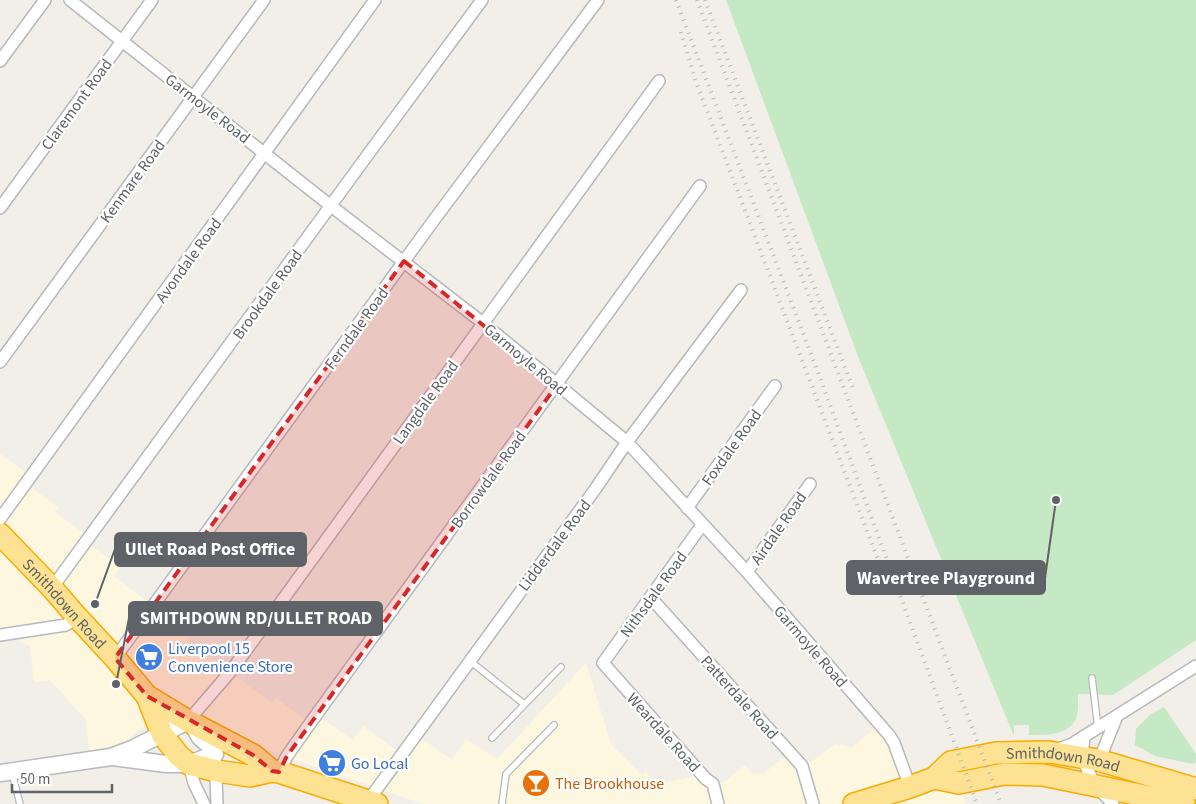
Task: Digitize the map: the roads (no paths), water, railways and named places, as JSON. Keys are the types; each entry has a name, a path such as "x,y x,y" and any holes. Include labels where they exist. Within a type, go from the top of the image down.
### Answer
{"highway":[{"name":"Smithdown Road","path":"0,534 116,658 147,696 162,734 179,756 188,764 216,763 250,776 275,772"},
{"name":"Smithdown Road","path":"147,696 188,721 253,755 275,772 372,802"},
{"name":"Smithdown Road","path":"854,804 898,795 934,778 951,762 996,753 1049,752 1090,759 1196,789"},
{"name":"Smithdown Road","path":"934,778 959,783 1004,774 1043,775 1184,804"}],"main road":[{"path":"111,757 188,721"},
{"path":"6,772 111,757 166,764 188,764"}],"street":[{"path":"0,62 44,0"},
{"name":"Garmoyle Road","path":"70,0 483,323 627,442 747,572 890,735 894,743 898,795"},
{"name":"Claremont Road","path":"0,208 152,0"},
{"name":"Kenmare Road","path":"0,362 264,0"},
{"name":"Avondale Road","path":"0,519 375,0"},
{"name":"Brookdale Road","path":"52,588 482,0"},
{"name":"Ferndale Road","path":"116,658 404,261 598,0"},
{"name":"Langdale Road","path":"188,721 231,671 659,81"},
{"name":"Borrowdale Road","path":"275,772 700,186"},
{"name":"Lidderdale Road","path":"372,802 470,661 596,488 627,442 741,290"},
{"name":"Foxdale Road","path":"687,508 775,386"},
{"name":"Airdale Road","path":"747,572 810,484"},
{"name":"Nithsdale Road","path":"603,663 702,525"},
{"name":"Patterdale Road","path":"651,598 802,766 813,804"},
{"path":"0,635 66,625 77,618"},
{"name":"Weardale Road","path":"603,663 706,779 713,784 718,804"},
{"path":"1049,752 1072,744 1196,666"},
{"path":"1096,785 1090,759 1117,716"},
{"path":"188,721 198,739 216,763 217,804"},
{"path":"1084,736 1096,785 1113,804"},
{"path":"188,764 204,804"}],"lane":[{"path":"470,661 524,704"},
{"path":"492,738 560,667"},
{"path":"1092,678 1098,728"},
{"path":"502,804 506,774 554,725"},
{"path":"6,772 20,804"}],"railway":[{"path":"676,0 819,375 977,804"},
{"path":"697,0 1001,804"},
{"path":"705,0 854,391"},
{"path":"681,32 695,79 891,594"}],"place":[{"name":"Wavertree Playground","path":"1056,500"},
{"name":"Ullet Road Post Office","path":"95,604"},
{"name":"Liverpool 15 Convenience Store","path":"149,657"},
{"name":"SMITHDOWN RD/ULLET ROAD","path":"116,684"},
{"name":"Go Local","path":"332,763"},
{"name":"The Brookhouse","path":"536,783"}]}
